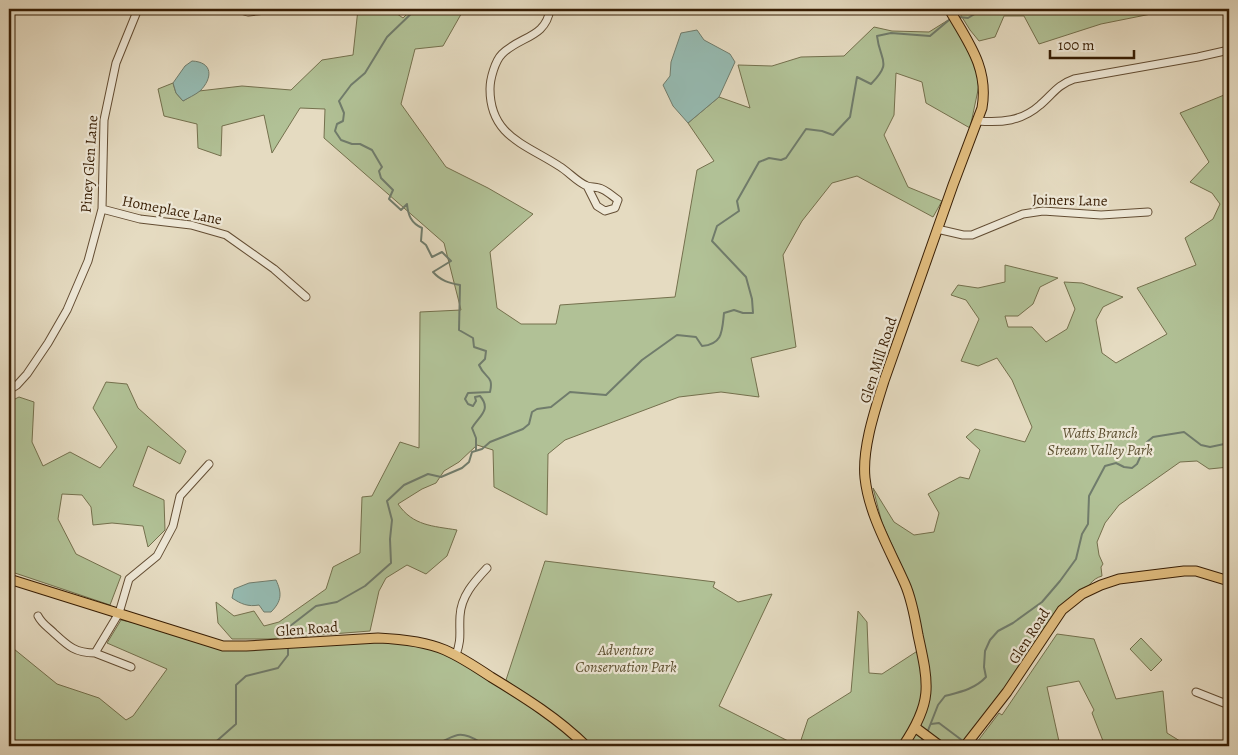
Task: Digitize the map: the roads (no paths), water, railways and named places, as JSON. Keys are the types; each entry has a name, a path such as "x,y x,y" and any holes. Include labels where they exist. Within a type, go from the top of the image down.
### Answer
{"main road":[{"name":"Glen Mill Road","path":"918,730 925,704 927,674 911,602 875,516 869,496 865,469 866,454 884,381 937,229 978,121 984,96 982,71 978,61 949,9"},
{"name":"Glen Road","path":"965,746 1007,692 1062,610 1082,594 1119,579 1184,571 1196,571 1229,581"},
{"name":"Glen Road","path":"9,579 223,646 378,638 398,638 428,644 456,655 506,686 568,729 586,746"},
{"path":"903,746 918,730 937,744"}],"street":[{"name":"Piney Glen Lane","path":"9,390 17,385 27,374 48,344 67,310 88,261 102,209 104,120 116,63 138,9"},
{"path":"238,9 248,12 266,10"},
{"path":"550,9 543,28 517,42 501,55 490,80 490,101 496,121 513,138 559,166 587,186"},
{"path":"978,121 997,123 1026,116 1041,105 1064,82 1074,79 1229,50"},
{"name":"Homeplace Lane","path":"102,209 140,219 191,225 226,235 274,269 306,297"},
{"name":"Joiners Lane","path":"937,229 963,235 972,235 1023,214 1043,211 1101,215 1148,212"},
{"path":"95,653 119,614 129,579 157,556 173,526 180,496 209,464"},
{"path":"456,655 461,642 460,615 465,596 472,584 487,568"},
{"path":"38,616 43,624 72,648 82,653 95,653 131,667"},
{"path":"1196,692 1229,705"}],"water":[{"path":"697,30 704,40 730,54 735,62 719,97 688,123 673,106 663,85 670,76 671,62 681,33"},
{"path":"192,61 204,64 209,72 209,76 200,91 183,101 176,93 173,83 185,66"},
{"path":"276,580 280,597 271,612 264,612 259,605 251,606 232,598 234,589 249,583"}],"waterway":[{"path":"416,9 387,37 365,73 351,85 339,101 344,113 343,121 337,124 335,131 341,140 352,144 360,144 372,150 382,167 379,171 381,178 393,190 389,199 401,210 407,204 411,218 415,224 422,228 421,241 426,245 432,257 442,252 451,261 433,272 445,281 460,285 459,330 473,338 474,347 486,351 485,359 479,365 491,383 490,392 468,393 465,399 468,404 473,406 476,401 475,397 480,396 485,405 483,413 472,428 476,438 476,450"},
{"path":"959,17 968,18 983,9"},
{"path":"286,639 285,630 316,606 337,602 365,586 391,563 390,539 392,520 387,501 404,485 428,474 441,477 462,468 469,462 472,452 482,449 490,442 523,429 529,424 532,412 537,409 551,407 570,392 606,395 642,360 677,335 696,337 702,346 709,345 714,343 720,336 724,313 734,310 743,313 753,313 752,299 746,277 712,241 717,226 739,211 737,201 759,162 769,158 781,160 786,158 806,129 822,131 833,135 850,117 857,77 871,84 882,70 883,61 877,36 891,33 930,36 949,20"},
{"path":"927,733 938,705 945,696 972,687 986,677 984,667 985,651 990,640 998,631 1013,623 1042,602 1076,559 1082,534 1088,524 1089,496 1105,466 1116,463 1132,468 1137,464 1147,442 1153,437 1184,432 1201,445 1210,447 1229,443"},
{"path":"211,746 236,724 236,685 246,676 278,668 288,655 288,647"},
{"path":"931,724 939,723 963,741"},
{"path":"431,746 460,735 465,735 480,742 480,746"},
{"path":"918,746 924,737"}],"park label":[{"name":"Watts Branch Stream Valley Park","path":"1100,442"},
{"name":"Adventure Conservation Park","path":"626,658"}]}
